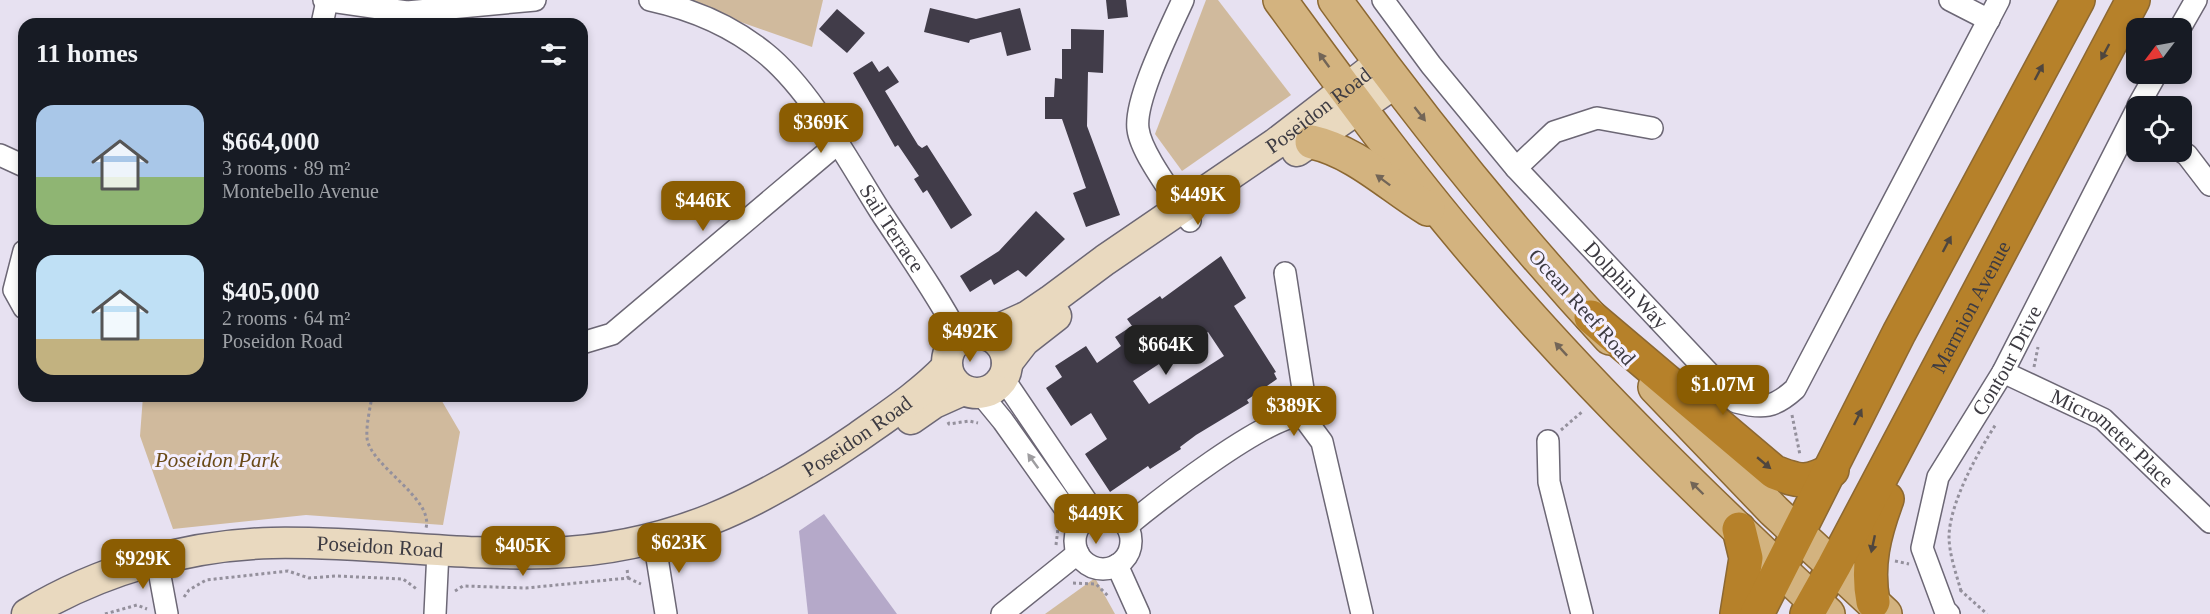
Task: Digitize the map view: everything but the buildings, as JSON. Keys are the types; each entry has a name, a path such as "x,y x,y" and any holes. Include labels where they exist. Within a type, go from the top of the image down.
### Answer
{"highway":[{"path":"1757,614 1797,533 1832,470 1899,333 2078,0"},
{"name":"Marmion Avenue","path":"1816,610 1834,566 2133,0"},
{"path":"1879,608 1869,577 1877,527 1901,470 1961,365 1970,310"},
{"path":"1591,317 1774,472 1793,480 1811,481 1832,470"},
{"path":"1737,614 1746,558 1739,529"}],"main road":[{"name":"Ocean Reef Road","path":"1280,0 1352,99 1449,223 1546,334 1617,408 1780,567 1816,610"},
{"name":"Ocean Reef Road","path":"1335,0 1387,73 1506,223 1591,317 1797,533 1879,608"},
{"path":"1312,142 1330,146 1354,158 1397,190 1449,223"}],"street":[{"path":"323,18 326,0 407,12 535,0"},
{"name":"Sail Terrace","path":"650,0 686,8 741,36 766,53 804,95 973,336"},
{"path":"1183,0 1148,81 1138,128 1143,147 1186,214"},
{"name":"Dolphin Way","path":"1383,0 1431,65 1516,168 1736,402 1756,407 1779,403 1795,389"},
{"path":"1950,0 1989,20"},
{"path":"1795,389 1999,0"},
{"path":"2186,18 2196,0"},
{"name":"Poseidon Road","path":"27,614 54,599 120,571 201,566 243,560 571,552 655,547 721,534 785,503 934,403 980,378 1039,328 1299,127 1352,99 1387,73"},
{"name":"Poseidon Road","path":"973,336 1028,316 1186,214 1312,142 1352,99"},
{"path":"1516,168 1554,132 1597,118 1652,128"},
{"name":"Contour Drive","path":"1949,614 1945,610 1922,548 1938,477 2003,372 2126,133"},
{"path":"588,342 612,334 837,144"},
{"path":"0,155 18,163"},
{"path":"2192,162 2210,186"},
{"path":"1285,273 1305,402 1302,415 1322,442 1362,614"},
{"path":"18,274 14,290 18,297"},
{"path":"980,378 1001,345 973,336 949,350 980,378 1088,519"},
{"name":"Micrometer Place","path":"2003,372 2103,419 2210,522"},
{"name":"Poseidon Road","path":"433,555 530,569 576,567 626,560 721,517 797,477 912,400 980,378"},
{"path":"1127,526 1172,489 1257,434 1286,418 1302,415"},
{"path":"1548,441 1549,482 1582,614"},
{"path":"1114,515 1127,526 1131,536 1126,558 1117,565 1104,569 1095,568 1083,561 1078,553 1075,540 1088,519 1114,515"},
{"path":"655,547 666,614"},
{"path":"1002,614 1078,553"},
{"path":"433,555 435,604"},
{"path":"1117,565 1139,614"},
{"path":"159,568 166,611"},
{"name":"Poseidon Road","path":"64,614 120,589 159,568"}],"path":[{"path":"1795,389 1800,400 1791,408 1801,461"},
{"path":"371,402 367,439 384,464 424,508 433,555"},
{"path":"934,403 949,424 969,421 986,424"},
{"path":"1548,441 1587,408"},
{"path":"1059,520 1055,560 1060,569 1070,583 1096,584 1110,598"},
{"path":"105,614 137,605 152,611 166,611 177,606 189,590 206,580 288,572 309,578 336,576 403,579 435,604 463,586 526,588 628,578 626,560"},
{"path":"1929,568 1955,580 1961,591 1988,614"}],"green space":[{"path":"678,0 823,0 812,47"},
{"path":"1206,0 1218,0 1291,95 1182,171 1155,134"},
{"name":"Poseidon Park","path":"143,402 442,402 460,432 443,525 306,515 173,529 140,436"},
{"path":"1095,578 1115,614 1045,614"}],"shaded area":[{"path":"824,514 897,614 808,614 799,531"}]}
